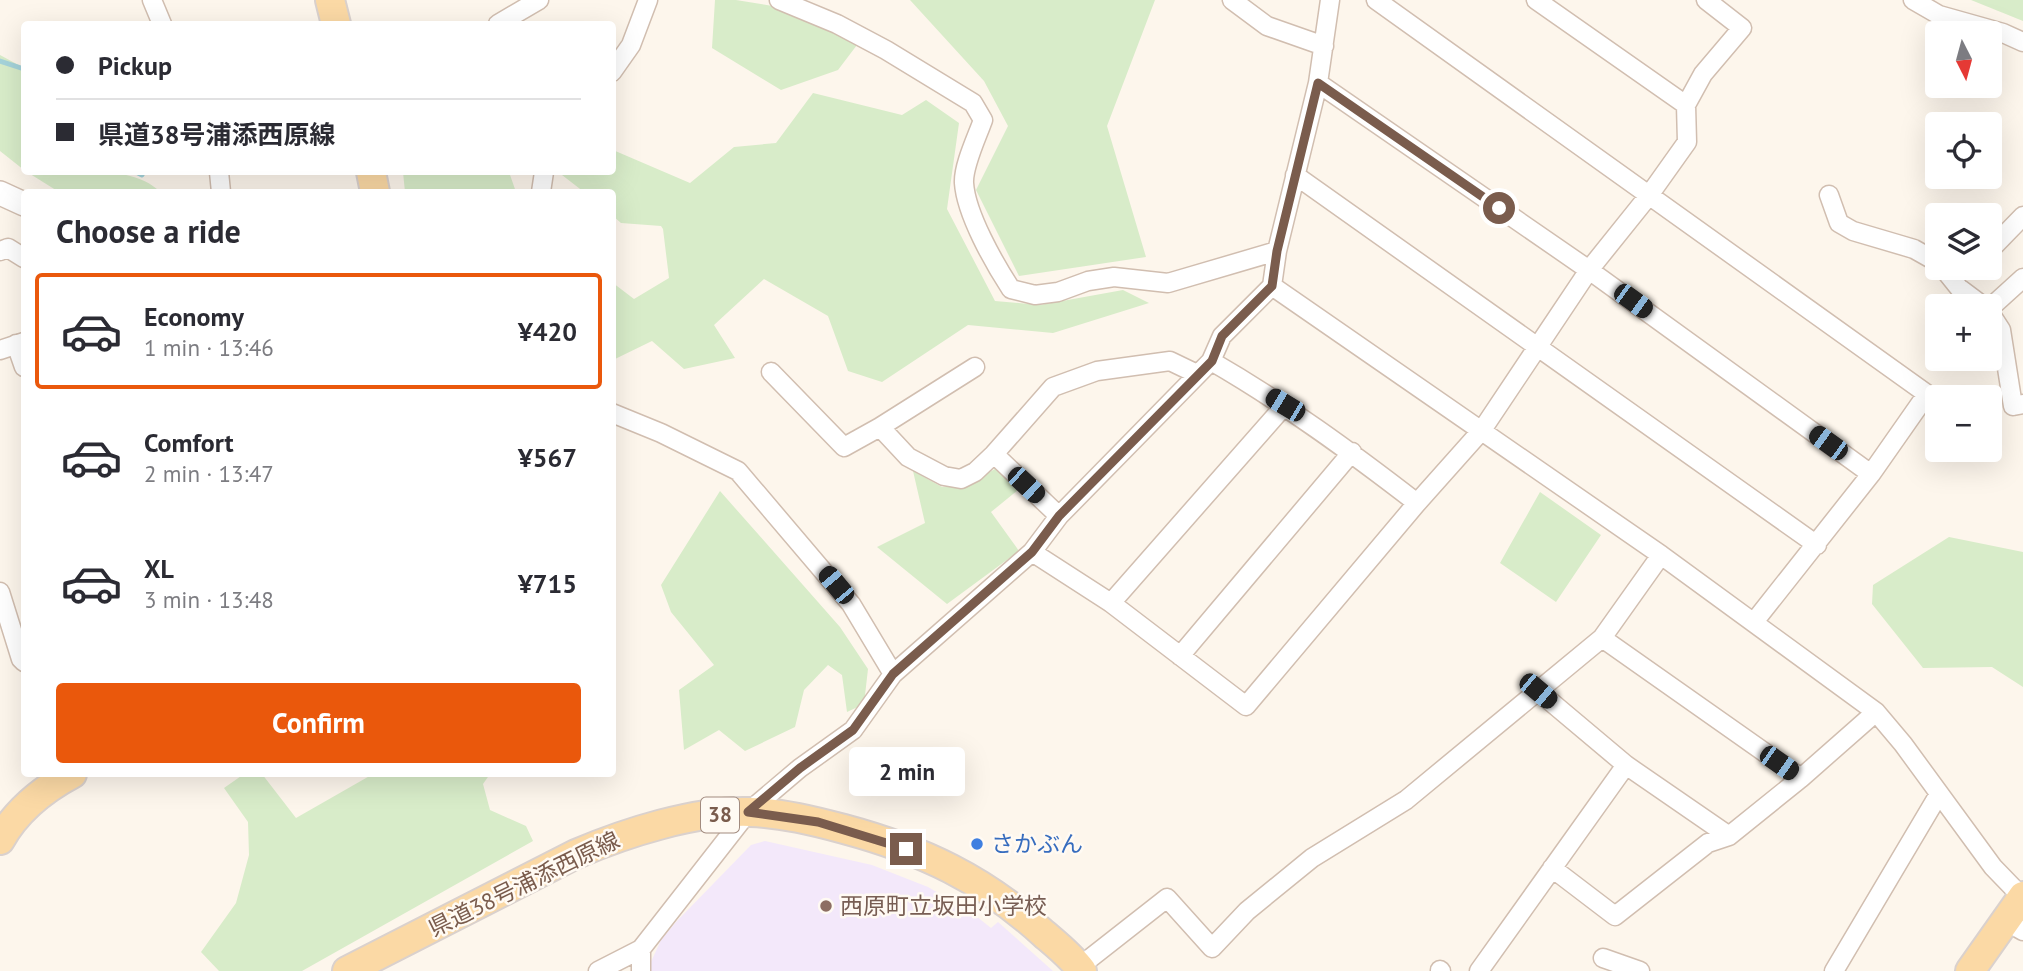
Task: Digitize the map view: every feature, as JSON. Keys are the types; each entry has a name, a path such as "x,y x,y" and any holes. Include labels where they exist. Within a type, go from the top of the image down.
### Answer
{"main road":[{"path":"330,0 335,21"},
{"path":"0,840 10,822 43,790 67,777"},
{"name":"県道38号浦添西原線","path":"347,971 576,854 611,839 703,817 748,812 818,822 870,836 942,863 1023,915 1080,969"},
{"path":"1970,971 2015,926 2023,897"}],"street":[{"path":"152,0 161,21"},
{"path":"503,21 539,0"},
{"path":"616,66 631,45 648,0"},
{"path":"779,0 837,24 886,50 973,103 983,120 971,151 964,183 975,224 1011,289 1035,295 1058,292 1088,281 1114,277 1168,282 1277,251"},
{"path":"1232,0 1267,26 1324,46"},
{"path":"598,971 641,949 748,812 800,768 853,730 893,674 1032,552 1059,516 1212,361 1222,336 1272,286 1277,251 1318,83 1331,0"},
{"path":"1376,0 1927,394 1871,474 1754,622"},
{"path":"1536,0 1686,106"},
{"path":"1032,552 1111,603 1246,706 1482,430 1589,270 1650,194 1687,142 1686,106 1703,75 1742,27 1706,0"},
{"path":"1913,0 1939,15 2003,33 2023,42"},
{"path":"1318,83 1589,270 1871,474"},
{"path":"1295,175 1817,545"},
{"path":"0,193 21,203"},
{"path":"1829,195 1839,223 1853,231 1914,248 1925,255"},
{"path":"2002,238 2023,216"},
{"path":"0,251 8,248 21,256"},
{"path":"2002,299 2023,278"},
{"path":"1953,280 1967,294"},
{"path":"1272,286 1661,555 1875,712 1993,867 2023,897"},
{"path":"2002,336 2013,406 2023,404"},
{"path":"14,345 21,361"},
{"path":"880,426 908,457 944,476 961,479 975,472 994,454 1053,387 1097,371 1170,361 1197,374"},
{"path":"1212,361 1285,405 1352,452 1417,503"},
{"path":"771,372 844,447 975,367"},
{"path":"1111,603 1285,405"},
{"path":"616,415 661,433 738,471 851,604 893,674"},
{"path":"1180,656 1352,452"},
{"path":"994,454 1059,516"},
{"path":"1080,969 1167,898 1212,948 1247,911 1312,858 1406,800 1602,638 1661,555"},
{"path":"0,592 21,659"},
{"path":"1602,638 1801,778"},
{"path":"1538,691 1626,765 1729,836"},
{"path":"1552,868 1615,916 1708,843 1729,836 1801,778 1875,712"},
{"path":"1479,971 1626,765"},
{"path":"1834,971 1939,794"},
{"path":"641,949 641,971"},
{"path":"1603,958 1640,971"}],"shaded area":[{"name":"西原町立坂田小学校","path":"765,841 872,865 928,887 971,912 991,928 998,922 1053,971 650,971 650,964 661,940 676,922 751,845"}],"green space":[{"path":"715,0 736,0 779,7 860,41 838,70 781,90 712,48"},
{"path":"910,0 1155,0 1107,126 1146,257 1019,276 976,190 1008,126 984,81"},
{"path":"1971,0 2023,0 2023,21"},
{"path":"0,55 21,66 21,168 0,151"},
{"path":"813,93 902,115 926,100 959,123 947,209 995,301 1040,305 1123,290 1149,303 1053,333 968,325 882,382 848,371 828,316 764,279 714,325 735,358 684,369 652,341 616,359 616,285 634,299 669,278 663,229 661,226 621,223 616,219 616,189 580,189 562,175 616,175 616,151 690,183 734,147 776,143"},
{"path":"32,175 124,175 148,183 156,189 54,189"},
{"path":"403,175 510,175 515,189 405,189"},
{"path":"995,469 1018,490 991,512 1019,551 947,604 877,547 925,523 913,471 942,487 966,485"},
{"path":"720,491 840,627 868,669 864,704 847,712 842,675 828,665 804,690 795,727 745,751 719,730 684,750 679,690 714,665 671,612 661,585"},
{"path":"1540,492 1601,535 1556,602 1500,563"},
{"path":"1949,537 2023,552 2023,687 1992,667 1923,668 1872,604 1873,585"},
{"path":"240,777 264,777 296,818 368,777 488,777 483,784 490,810 526,826 533,841 302,971 219,971 201,952 236,903 249,855 248,822 224,788"}],"waterway":[{"path":"0,61 21,68"}],"place":[{"name":"さかぶん","path":"977,844"},
{"name":"西原町立坂田小学校","path":"826,906"}],"route":[{"path":"906,849 818,822 748,812 800,768 853,730 893,674 1032,552 1059,516 1212,361 1222,336 1272,286 1277,251 1318,83 1499,208"}]}
